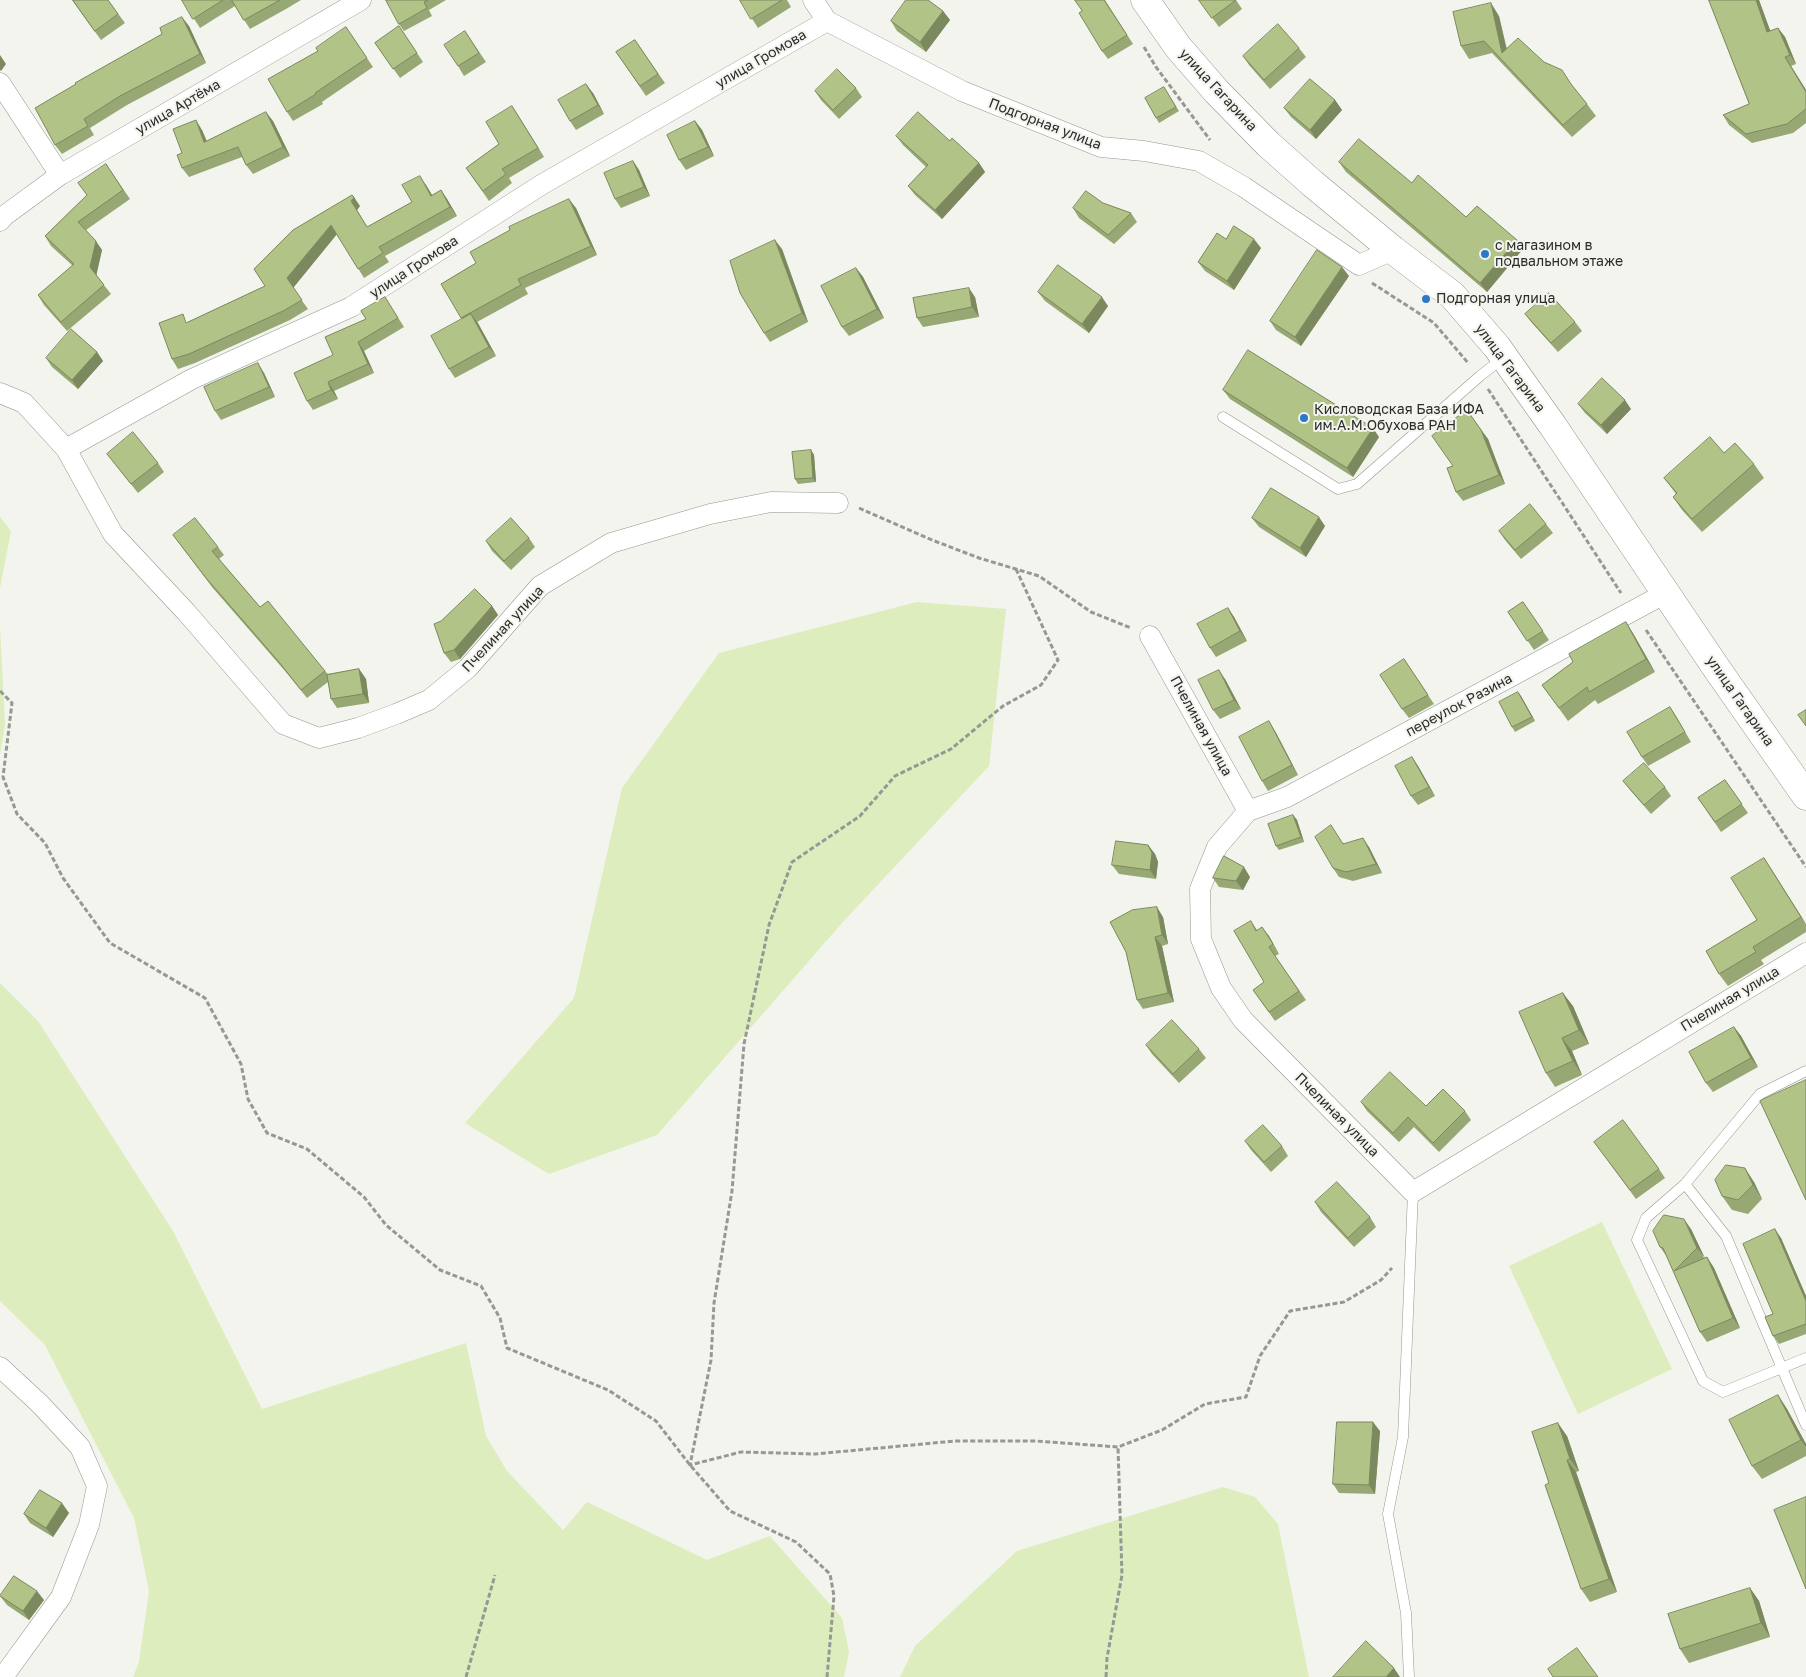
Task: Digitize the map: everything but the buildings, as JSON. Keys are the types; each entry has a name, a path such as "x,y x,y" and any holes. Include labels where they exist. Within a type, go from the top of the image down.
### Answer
{"street":[{"name":"улица Артёма","path":"0,221 4,216 60,175 361,0"},
{"name":"Подгорная улица","path":"813,0 827,21 962,91 1101,147 1144,151 1199,161 1244,187 1359,265 1393,250"},
{"name":"улица Гагарина","path":"1145,0 1178,46 1230,105 1268,144 1393,250 1452,295 1504,357 1806,796"},
{"name":"улица Громова","path":"66,449 192,379 351,307 541,185 827,21"},
{"path":"0,83 60,175"},
{"path":"0,393 24,403 66,449"},
{"name":"Пчелиная улица","path":"66,449 113,534 187,613 283,724 319,738 358,728 429,700 468,668 540,586 611,543 710,514 771,502 838,503"},
{"name":"переулок Разина","path":"1248,811 1287,797 1634,612 1666,593"},
{"name":"Пчелиная улица","path":"1150,636 1248,811 1217,847 1200,889 1201,938 1221,988 1243,1020 1413,1192 1806,953"},
{"path":"0,1367 40,1404 80,1447 97,1486 89,1525 61,1597 3,1677"}],"lane":[{"path":"1223,417 1338,489 1357,484 1504,357"},
{"path":"1806,1071 1760,1094 1685,1184 1646,1218 1637,1240 1703,1381 1723,1392 1806,1358"},
{"path":"1685,1184 1726,1236 1806,1425"},
{"path":"1409,1677 1406,1613 1388,1514 1403,1437 1413,1192"}],"path":[{"path":"1141,42 1156,67 1215,147"},
{"path":"1368,280 1434,323 1480,376 1634,612 1806,867"},
{"path":"838,503 864,509 932,540 979,558 1039,576 1091,612 1150,636"},
{"path":"690,1465 711,1360 714,1303 732,1191 744,1044 769,926 792,862 860,816 895,776 950,749 1003,706 1041,685 1058,660 1035,614 1016,569"},
{"path":"0,691 12,703 2,777 17,814 44,843 63,878 110,943 205,998 242,1064 248,1099 267,1133 307,1149 364,1197 386,1225 440,1270 481,1286 500,1318 507,1348 608,1390 656,1421 690,1465 730,1511 796,1542 830,1574 834,1596 827,1677"},
{"path":"690,1465 741,1452 815,1454 955,1441 1036,1441 1118,1447 1162,1430 1205,1404 1246,1397 1260,1356 1290,1311 1344,1302 1381,1280 1411,1244"},
{"path":"1106,1677 1107,1658 1122,1576 1118,1447"},
{"path":"466,1677 495,1575"}],"green space":[{"path":"0,517 11,531 0,588"},
{"path":"917,602 1006,609 989,766 842,923 657,1135 549,1174 465,1123 574,998 622,788 719,653"},
{"path":"0,626 5,725 0,755"},
{"path":"0,983 38,1021 173,1231 262,1409 466,1343 486,1436 507,1471 563,1530 587,1502 707,1560 770,1536 842,1618 849,1652 844,1677 133,1677 139,1662 149,1591 134,1518 45,1345 0,1301"},
{"path":"1602,1222 1672,1369 1578,1414 1509,1266"},
{"path":"1223,1487 1255,1497 1278,1524 1309,1677 900,1677 915,1646 1017,1551"}],"place":[{"name":"с магазином в подвальном этаже","path":"1485,254"},
{"name":"Подгорная улица","path":"1426,299"},
{"name":"Кисловодская База ИФА им.А.М.Обухова РАН","path":"1304,418"}]}
